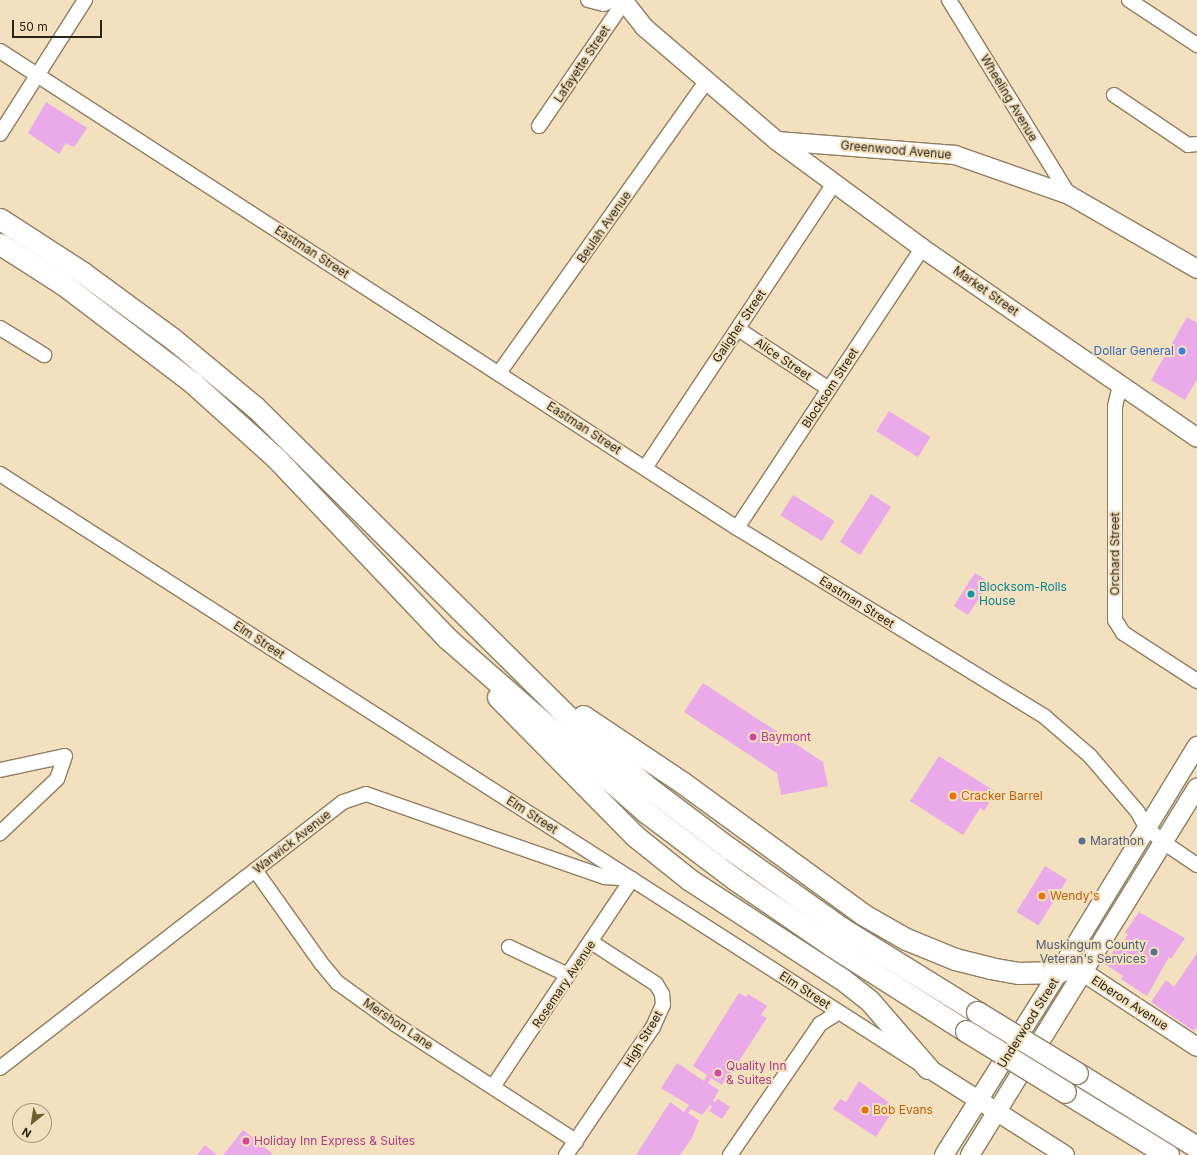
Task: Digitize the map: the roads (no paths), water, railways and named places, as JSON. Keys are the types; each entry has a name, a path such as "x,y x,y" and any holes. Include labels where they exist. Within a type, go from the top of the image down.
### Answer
{"highway":[{"path":"0,219 83,273 173,339 255,407 458,610 543,690 581,730 649,788 730,849 843,928 1197,1147"},
{"path":"0,244 64,285 193,383 277,459 447,638 518,720 635,836 690,880 842,979 890,1021 928,1068"},
{"path":"447,638 654,818 736,880 832,946 966,1031 1168,1155"},
{"path":"543,690 682,783 864,914 906,939 955,959 990,968 1018,973 1059,972"}],"main road":[{"path":"620,1 644,27 777,141"},
{"name":"Greenwood Avenue","path":"777,141 955,155 1069,195 1197,270"},
{"name":"Market Street","path":"777,141 922,248 1197,438"},
{"name":"Underwood Street","path":"944,1155 1059,972 1197,746"},
{"name":"Underwood Street","path":"970,1155 1197,787"},
{"name":"Elberon Avenue","path":"1059,972 1083,972 1197,1047"},
{"name":"Elm Street","path":"928,1068 978,1102 997,1112 1065,1155"}],"street":[{"path":"2,131 85,0"},
{"path":"588,0 604,4 620,1"},
{"name":"Wheeling Avenue","path":"949,0 1069,195"},
{"path":"1129,0 1197,45"},
{"name":"Lafayette Street","path":"539,126 620,1"},
{"name":"Eastman Street","path":"0,50 737,528 1046,717 1090,756 1137,811 1147,828 1163,842 1197,865"},
{"name":"Beulah Avenue","path":"499,374 707,80"},
{"path":"1114,94 1188,145 1197,144"},
{"name":"Galigher Street","path":"646,468 834,184"},
{"name":"Blocksom Street","path":"737,528 922,248"},
{"path":"0,328 44,355"},
{"name":"Alice Street","path":"738,329 829,389"},
{"name":"Orchard Street","path":"1120,385 1115,406 1115,620 1123,633 1197,681"},
{"name":"Elm Street","path":"0,474 928,1068"},
{"path":"0,770 65,756 57,779 0,833"},
{"name":"Warwick Avenue","path":"0,1068 343,802 366,794 605,877 632,879"},
{"name":"Mershon Lane","path":"255,870 338,983 395,1024 576,1141"},
{"name":"Rosemary Avenue","path":"494,1087 632,879"},
{"name":"High Street","path":"566,1155 653,1027 663,1005 662,994 656,984 591,942"},
{"path":"509,947 568,975"},
{"path":"730,1155 820,1024 839,1012"}],"place":[{"name":"Dollar General","path":"1182,351"},
{"name":"Blocksom-Rolls House","path":"971,594"},
{"name":"Baymont","path":"753,737"},
{"name":"Cracker Barrel","path":"953,796"},
{"name":"Marathon","path":"1082,841"},
{"name":"Wendy's","path":"1042,896"},
{"name":"Muskingum County Veteran's Services","path":"1154,952"},
{"name":"Quality Inn & Suites","path":"718,1073"},
{"name":"Bob Evans","path":"865,1110"},
{"name":"Holiday Inn Express & Suites","path":"246,1141"}]}
